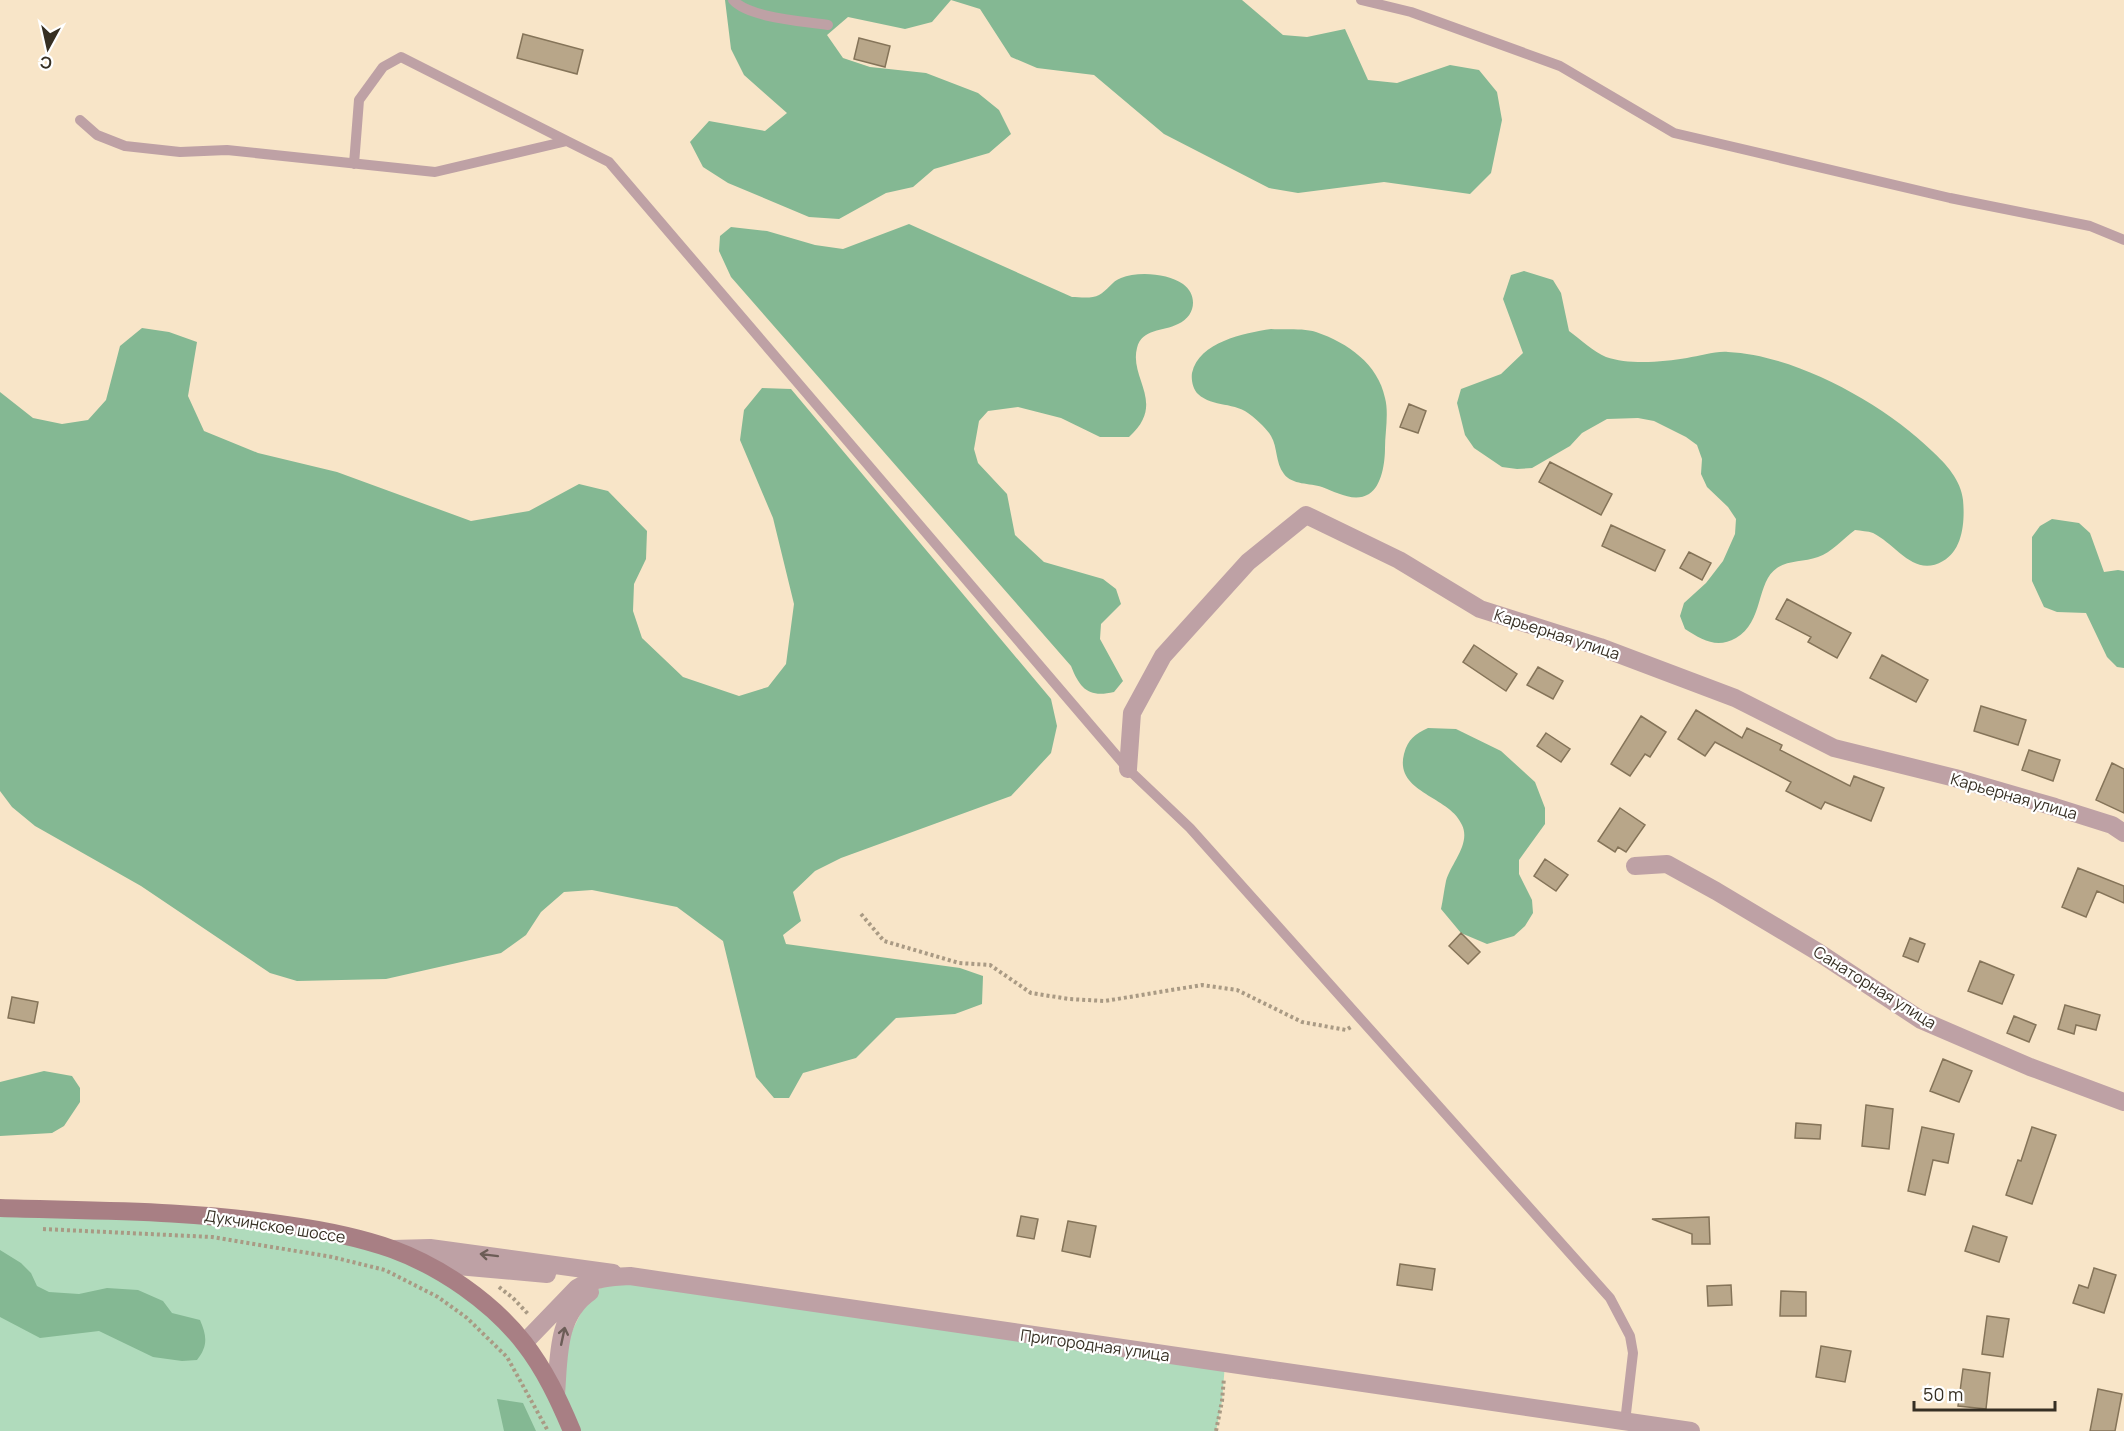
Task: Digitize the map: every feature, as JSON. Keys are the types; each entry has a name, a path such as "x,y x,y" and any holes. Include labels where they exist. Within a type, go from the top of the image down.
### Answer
{"street":[{"name":"Карьерная улица","path":"1128,769 1132,712 1163,656 1248,561 1306,514 1399,560 1480,609 1600,647 1735,698 1834,748 1955,778 2055,807 2112,825 2124,833"},
{"name":"Санаторная улица","path":"1635,866 1667,864 1818,952 1921,1020 2030,1067 2124,1102"},
{"name":"Дукчинское шоссе","path":"0,1208 197,1214 314,1229 392,1249 424,1263 473,1295 501,1318 524,1343 556,1394 572,1431"},
{"path":"392,1249 430,1248 577,1266 630,1276"},
{"path":"424,1263 548,1274 630,1276"},
{"name":"Пригородная улица","path":"524,1343 577,1288 600,1279 630,1276 1691,1431"},
{"path":"556,1394 562,1336 574,1307 582,1297 591,1292 630,1276"}],"lane":[{"path":"733,0 736,4 758,13 828,25"},
{"path":"1361,0 1411,12 1560,66 1674,133 1950,198 2090,226 2124,240"},
{"path":"354,164 359,100 383,67 401,57 609,162 1128,769 1190,828 1610,1298 1630,1336 1633,1353 1625,1422"},
{"path":"80,120 97,135 125,146 180,152 227,150 435,172 567,141"}],"path":[{"path":"861,914 884,941 959,963 990,965 1031,993 1069,999 1105,1001 1202,985 1237,990 1302,1022 1346,1030 1361,1019"},
{"path":"35,1229 212,1237 332,1257 385,1270 438,1297 467,1318 499,1349 507,1357 548,1431"},
{"path":"1216,1431 1222,1401 1225,1364"}],"green space":[{"path":"725,0 951,0 932,22 905,29 848,17 827,35 843,58 870,67 926,73 978,93 999,110 1011,134 989,153 934,169 913,187 886,193 839,219 809,217 728,183 703,167 690,142 709,121 765,131 787,113 744,75 731,49"},
{"path":"951,0 1242,0 1283,35 1307,37 1345,29 1368,80 1397,83 1450,65 1479,70 1497,92 1502,120 1491,173 1470,194 1384,182 1298,193 1269,188 1164,134 1094,75 1037,68 1011,57 980,9"},
{"path":"909,224 1072,297 1096,296 1118,279 1135,274 1169,277 1183,284 1191,294 1193,305 1184,320 1172,327 1148,334 1143,337 1137,348 1136,359 1146,402 1145,413 1140,425 1129,437 1100,437 1061,418 1018,407 988,411 979,421 974,449 978,463 1007,494 1015,535 1044,562 1103,579 1116,589 1121,604 1101,624 1100,639 1123,681 1114,692 1098,694 1082,686 1071,666 731,277 719,251 720,236 731,227 767,231 815,245 843,249"},
{"path":"1524,271 1553,280 1561,293 1569,331 1606,357 1615,360 1646,362 1723,352 1754,355 1810,372 1838,385 1889,416 1932,451 1956,479 1962,493 1964,517 1955,550 1943,561 1933,565 1923,565 1906,558 1873,533 1855,530 1823,555 1786,564 1770,574 1756,613 1745,631 1736,638 1722,643 1710,642 1685,629 1680,616 1684,603 1706,583 1723,561 1735,534 1736,519 1728,507 1707,487 1701,474 1702,459 1697,445 1654,421 1638,418 1607,419 1582,433 1570,446 1532,468 1517,469 1502,467 1474,448 1465,435 1457,403 1461,389 1501,374 1523,353 1503,299 1511,275"},
{"path":"142,328 169,332 197,342 188,396 204,431 258,453 337,472 471,521 529,511 579,484 608,491 647,531 646,559 634,584 633,611 642,638 683,677 739,696 768,687 786,664 794,604 773,518 740,440 744,410 762,388 791,389 1051,699 1057,726 1051,753 1011,796 841,858 815,871 793,892 801,921 783,935 786,944 960,968 983,976 982,1004 955,1014 896,1018 856,1058 803,1073 789,1098 774,1098 756,1077 723,941 677,907 592,890 564,892 541,912 526,935 501,953 386,979 297,981 270,973 141,886 35,826 12,807 0,791 0,392 33,418 62,424 88,420 106,400 120,346"},
{"path":"1271,329 1305,330 1328,337 1360,356 1376,375 1386,404 1385,454 1380,480 1369,494 1351,497 1287,478 1281,469 1273,441 1260,423 1245,411 1210,401 1195,390 1192,373 1196,362 1204,354 1224,341 1248,333"},
{"path":"2052,519 2079,523 2090,533 2104,572 2124,571 2124,668 2117,667 2107,657 2086,613 2057,612 2044,607 2032,581 2032,537 2040,526"},
{"path":"1428,728 1456,729 1501,751 1535,782 1545,808 1545,824 1519,860 1519,874 1532,900 1533,913 1525,926 1514,936 1487,944 1461,933 1441,909 1448,874 1462,846 1464,832 1456,815 1415,786 1407,777 1403,767 1404,754 1410,741"},
{"path":"44,1071 72,1076 80,1088 80,1102 64,1126 52,1133 0,1136 0,1082"},
{"path":"0,1212 214,1216 392,1249 473,1295 543,1372 559,1358 591,1292 630,1276 1225,1364 1222,1401 1216,1431 0,1431"},
{"path":"0,1250 21,1263 31,1273 37,1286 49,1292 79,1294 107,1288 138,1290 163,1301 172,1313 200,1320 205,1336 203,1350 197,1360 182,1361 153,1357 99,1331 40,1338 0,1317"},
{"path":"497,1399 523,1403 536,1431 504,1431"}],"building":[{"path":"523,34 583,50 577,74 517,58"},
{"path":"859,38 890,46 885,67 854,59"},
{"path":"1409,404 1426,411 1418,433 1400,427"},
{"path":"1550,462 1612,494 1601,515 1539,482"},
{"path":"1611,525 1665,550 1655,571 1602,546"},
{"path":"1689,552 1711,563 1702,580 1680,568"},
{"path":"1787,599 1851,633 1837,658 1808,642 1811,637 1776,619"},
{"path":"1474,645 1517,674 1506,691 1463,662"},
{"path":"1882,655 1928,680 1916,702 1870,678"},
{"path":"1538,667 1563,681 1553,699 1527,685"},
{"path":"1981,706 2026,720 2018,745 1974,731"},
{"path":"1696,710 1742,738 1747,728 1782,745 1780,750 1850,786 1854,776 1884,788 1871,821 1825,802 1821,809 1786,791 1791,782 1715,742 1705,756 1678,739"},
{"path":"1641,716 1666,732 1650,757 1645,754 1630,776 1611,764"},
{"path":"1546,733 1570,749 1561,762 1537,746"},
{"path":"2029,750 2060,760 2053,781 2022,770"},
{"path":"2112,763 2124,769 2124,813 2096,800"},
{"path":"1620,808 1645,825 1626,852 1618,847 1615,852 1598,841"},
{"path":"1545,859 1568,875 1556,891 1534,876"},
{"path":"2078,868 2124,886 2124,903 2097,891 2086,917 2062,907"},
{"path":"1461,933 1480,952 1468,964 1449,946"},
{"path":"1910,938 1925,944 1918,962 1903,956"},
{"path":"1980,961 2014,975 2002,1004 1968,991"},
{"path":"12,997 38,1002 34,1023 8,1018"},
{"path":"2065,1005 2100,1015 2096,1030 2076,1025 2074,1034 2058,1029"},
{"path":"2014,1016 2036,1025 2029,1042 2007,1033"},
{"path":"1943,1059 1972,1071 1959,1102 1930,1091"},
{"path":"1866,1105 1893,1109 1889,1149 1862,1146"},
{"path":"1796,1123 1821,1125 1820,1139 1795,1138"},
{"path":"1922,1127 1954,1134 1948,1163 1933,1160 1925,1195 1908,1191"},
{"path":"2032,1127 2056,1135 2032,1204 2006,1195 2018,1160 2021,1161"},
{"path":"1021,1216 1038,1219 1034,1239 1017,1236"},
{"path":"1709,1217 1710,1244 1692,1244 1692,1234 1652,1219"},
{"path":"1068,1221 1096,1226 1090,1257 1062,1251"},
{"path":"1973,1226 2007,1237 1999,1262 1965,1251"},
{"path":"1400,1264 1435,1269 1432,1290 1397,1285"},
{"path":"2094,1268 2116,1275 2104,1313 2073,1303 2079,1285 2088,1288"},
{"path":"1731,1285 1732,1305 1708,1306 1707,1286"},
{"path":"1781,1291 1806,1292 1806,1316 1780,1316"},
{"path":"1987,1316 2009,1319 2003,1357 1982,1354"},
{"path":"1821,1346 1851,1351 1845,1382 1816,1377"},
{"path":"1963,1369 1990,1373 1986,1409 1958,1406"},
{"path":"2098,1389 2122,1394 2115,1431 2090,1431"}]}
